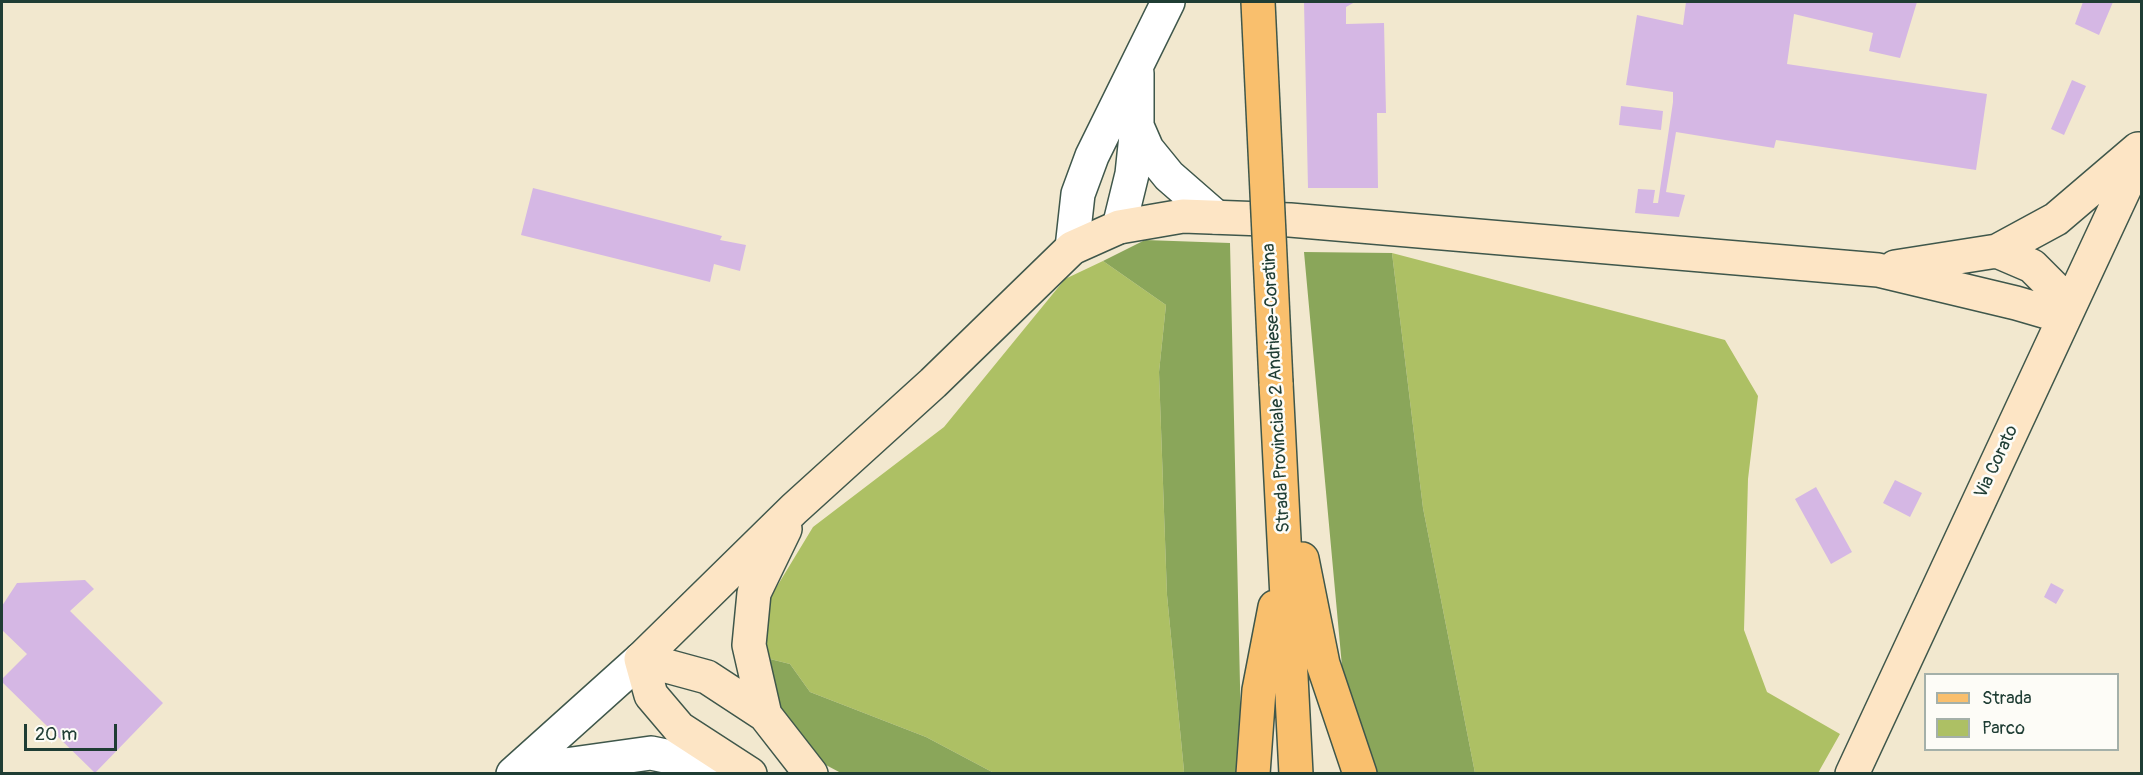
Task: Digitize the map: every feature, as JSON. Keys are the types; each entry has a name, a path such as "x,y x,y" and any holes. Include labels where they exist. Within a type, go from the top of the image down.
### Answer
{"main road":[{"name":"Strada Provinciale 2 Andriese-Coratina","path":"1258,2 1296,774"},
{"path":"1878,270 1997,251 2056,219 2142,146"},
{"name":"Via Corato","path":"1852,774 2142,151"},
{"path":"641,659 794,509 933,383 1072,248 1119,227 1184,216 1290,220 1878,270 2064,316"},
{"path":"1997,251 2032,266 2053,287 2064,316"},
{"path":"1280,451 1323,664 1360,774"},
{"path":"765,715 748,645 754,594 794,509"},
{"path":"1253,774 1260,690 1285,552"},
{"path":"641,659 706,677 765,715 811,774"},
{"path":"641,659 651,695 679,728 748,773"}],"street":[{"path":"1072,248 1078,194 1092,156 1168,2"},
{"path":"1119,227 1132,174 1137,126 1137,66"},
{"path":"1137,126 1147,149 1169,176 1216,217"},
{"path":"513,774 641,659"},
{"path":"540,774 558,766 651,753 748,773"}],"green space":[{"path":"1145,240 1230,243 1242,773 1182,773 1184,771 1167,595 1159,372 1166,305 1103,261"},
{"path":"1304,252 1392,253 1423,508 1475,773 1371,773 1346,710"},
{"path":"1392,253 1725,340 1758,396 1748,479 1744,630 1767,692 1840,734 1818,773 1475,773 1423,508"},
{"path":"1103,261 1166,305 1159,372 1167,595 1184,771 1182,773 994,773 926,737 810,692 790,664 766,658 759,616 813,527 944,427 1065,279"},
{"path":"766,658 790,664 810,692 926,737 994,773 841,773 809,756 774,713"}],"building":[{"path":"1304,2 1355,2 1346,7 1346,24 1384,23 1386,113 1377,113 1378,188 1308,188"},
{"path":"1686,2 1917,2 1900,58 1869,51 1873,33 1794,14 1787,64 1987,94 1976,170 1776,140 1774,148 1676,132 1666,192 1685,195 1679,217 1635,213 1638,189 1655,190 1653,203 1658,203 1673,102 1673,92 1626,85 1637,15 1683,25"},
{"path":"2083,2 2113,2 2099,35 2075,24"},
{"path":"2072,80 2086,86 2064,135 2051,129"},
{"path":"1621,106 1663,111 1661,130 1619,125"},
{"path":"533,188 722,236 720,240 746,245 740,271 714,264 710,282 521,235"},
{"path":"1895,480 1922,493 1910,517 1883,503"},
{"path":"1816,487 1852,552 1831,564 1795,499"},
{"path":"85,580 94,589 70,611 163,703 95,773 2,682 2,679 27,654 2,630 2,606 17,583"},
{"path":"2051,583 2064,590 2056,604 2044,597"}]}
